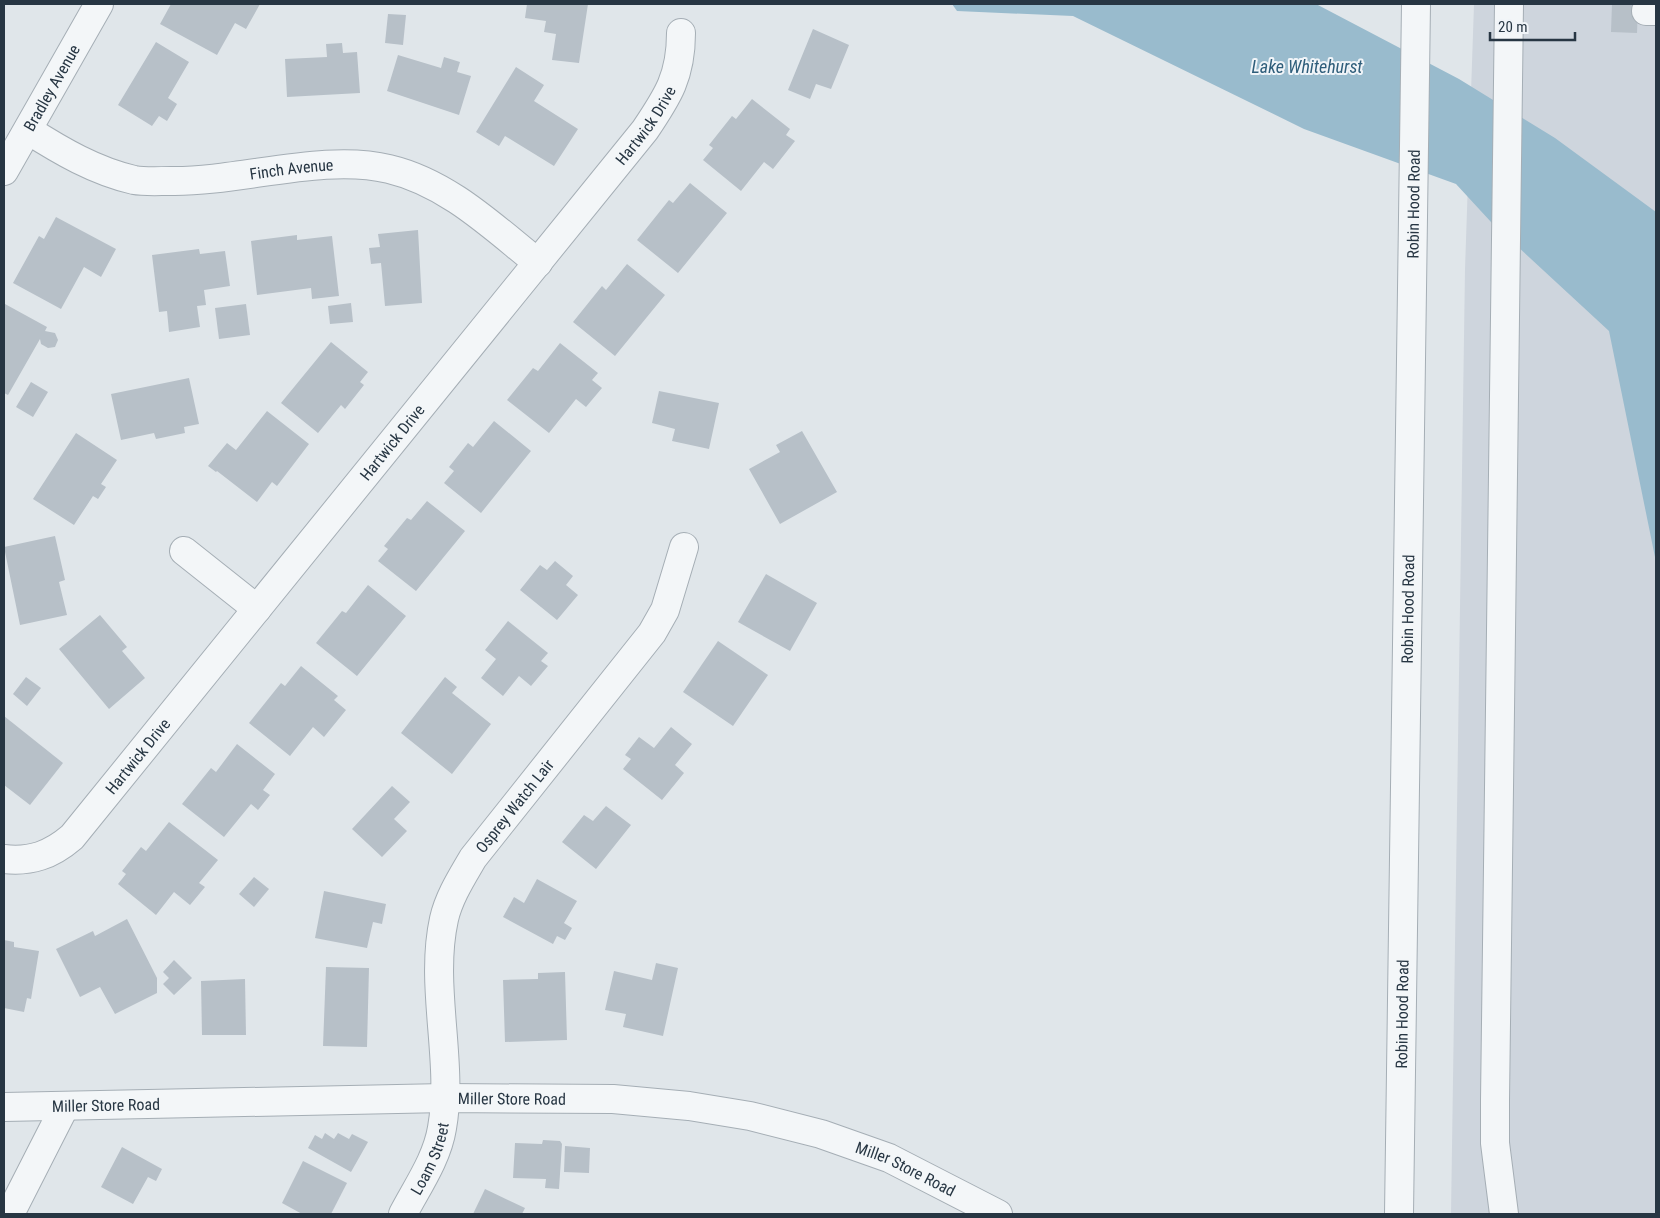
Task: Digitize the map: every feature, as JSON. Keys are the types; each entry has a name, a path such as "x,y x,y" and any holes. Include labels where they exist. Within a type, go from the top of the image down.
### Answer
{"street":[{"name":"Bradley Avenue","path":"4,172 99,4"},
{"name":"Robin Hood Road","path":"1399,1214 1416,4"},
{"path":"1504,1214 1496,1143 1495,1101 1509,4"},
{"name":"Hartwick Drive","path":"4,859 20,861 42,857 58,849 72,837 645,130 668,97 676,77 681,55 680,33"},
{"name":"Finch Avenue","path":"28,130 67,154 100,169 135,180 192,181 237,177 300,167 353,165 389,169 424,180 456,198 538,263"},
{"name":"Osprey Watch Lair","path":"445,1098 439,976 444,920 454,891 478,851 652,633 665,610 684,547"},
{"path":"184,551 257,609"},
{"name":"Miller Store Road","path":"4,1107 445,1098 613,1099 689,1106 750,1116 821,1134 889,1158 998,1214"},
{"name":"Loam Street","path":"403,1214 435,1153 442,1128 445,1098"},
{"path":"10,1214 65,1106"}],"shaded area":[{"path":"1474,4 1656,4 1656,1214 1451,1214 1465,269"}],"water":[{"name":"Lake Whitehurst","path":"952,4 1316,4 1459,79 1555,138 1656,212 1656,562 1609,331 1491,222 1456,184 1304,129 1073,16 957,11"}],"building":[{"path":"171,4 260,4 246,29 235,23 217,55 160,24"},
{"path":"527,4 588,4 579,63 552,60 556,34 544,32 546,21 525,18"},
{"path":"1612,4 1638,4 1637,33 1611,32"},
{"path":"388,14 406,15 403,45 385,43"},
{"path":"813,29 849,45 831,89 816,84 810,99 788,90"},
{"path":"156,42 189,62 168,98 177,104 167,121 159,116 152,126 118,105"},
{"path":"342,43 343,53 357,52 360,93 287,97 285,59 327,57 326,44"},
{"path":"398,55 441,68 444,57 460,62 457,72 471,76 459,115 387,91"},
{"path":"516,67 544,85 534,101 578,129 554,166 505,136 499,146 476,132"},
{"path":"752,99 790,129 786,135 795,141 773,169 764,162 741,191 703,160 713,148 709,145 732,116 736,119"},
{"path":"690,183 727,213 678,273 637,240 669,200 673,203"},
{"path":"56,217 116,249 101,277 84,267 61,309 13,283 39,236 44,239"},
{"path":"418,230 422,303 385,306 381,263 371,264 369,248 380,247 378,234"},
{"path":"297,235 297,240 332,236 339,296 312,299 311,288 257,295 251,241"},
{"path":"199,249 200,254 225,251 230,286 204,290 206,305 197,306 200,327 169,332 167,311 159,312 152,255"},
{"path":"627,264 665,295 615,356 573,322 602,286 606,290"},
{"path":"351,303 353,322 330,324 328,306"},
{"path":"5,304 47,327 45,331 55,333 58,340 55,347 48,348 41,344 40,339 8,395 4,393"},
{"path":"246,304 250,335 219,339 215,308"},
{"path":"331,342 368,372 360,382 364,385 345,409 341,405 318,433 281,403"},
{"path":"560,343 598,373 592,380 602,388 586,407 576,399 549,433 507,400 533,368 538,371"},
{"path":"189,378 199,424 184,427 185,433 156,439 154,433 121,440 111,394"},
{"path":"31,382 48,392 33,417 16,407"},
{"path":"659,391 719,403 709,449 672,441 675,429 652,423"},
{"path":"267,411 309,444 277,486 272,482 257,502 208,466 227,443 236,450"},
{"path":"494,421 531,451 481,513 444,483 454,471 449,467 468,443 473,447"},
{"path":"802,431 837,492 780,524 749,469 780,452 776,445"},
{"path":"76,433 117,460 101,484 106,487 98,499 93,496 74,525 33,499"},
{"path":"427,501 465,531 416,591 378,561 388,549 384,546 407,518 411,520"},
{"path":"55,536 65,580 59,582 67,615 20,625 4,547"},
{"path":"555,561 573,576 566,585 578,595 557,620 520,590 540,565 547,570"},
{"path":"766,574 817,603 790,651 738,622"},
{"path":"368,585 406,616 357,676 316,643 342,611 346,613"},
{"path":"100,615 127,647 122,651 145,678 109,709 59,649"},
{"path":"508,621 548,653 541,661 548,666 531,686 519,676 503,696 481,678 496,659 485,650"},
{"path":"718,641 768,675 733,726 683,692"},
{"path":"301,666 338,696 334,700 346,710 324,737 313,727 290,756 249,723 281,683 285,686"},
{"path":"26,677 41,688 27,706 13,694"},
{"path":"445,677 457,687 452,693 491,724 452,774 401,733"},
{"path":"4,716 63,763 30,805 4,785"},
{"path":"671,727 692,744 675,765 684,773 662,800 623,769 631,759 625,755 639,737 654,748"},
{"path":"237,744 275,774 263,790 270,795 258,810 251,804 224,837 182,804 211,768 216,772"},
{"path":"392,786 410,802 394,819 407,831 382,857 352,829"},
{"path":"606,806 631,825 596,869 562,842 584,815 593,821"},
{"path":"169,822 218,860 199,883 205,887 190,905 174,892 156,915 118,884 126,874 122,871 141,847 146,851"},
{"path":"254,877 269,889 254,907 239,894"},
{"path":"537,879 577,901 564,923 572,928 565,940 557,936 553,944 503,917 514,897 524,903"},
{"path":"324,891 386,904 382,924 373,922 367,948 315,938"},
{"path":"127,919 157,978 157,993 115,1014 100,987 80,997 56,949 93,931 95,936"},
{"path":"4,940 14,942 14,947 39,951 31,999 27,998 24,1012 4,1008"},
{"path":"174,960 192,978 174,995 163,984 169,978 163,972"},
{"path":"656,963 678,968 663,1036 623,1027 626,1014 605,1010 614,971 652,980"},
{"path":"326,967 369,968 367,1047 323,1046"},
{"path":"565,972 567,1040 505,1042 503,980 538,979 538,973"},
{"path":"245,979 246,1035 202,1035 201,981"},
{"path":"325,1133 334,1139 338,1133 349,1139 352,1134 368,1142 351,1172 308,1148 315,1135 322,1139"},
{"path":"543,1140 560,1141 562,1144 559,1189 545,1188 546,1179 513,1178 515,1143 542,1144"},
{"path":"565,1146 590,1148 589,1173 564,1172"},
{"path":"122,1147 162,1169 156,1181 148,1177 133,1204 101,1187"},
{"path":"303,1161 347,1183 331,1214 302,1214 282,1203"},
{"path":"485,1189 525,1208 522,1214 473,1214"}]}
